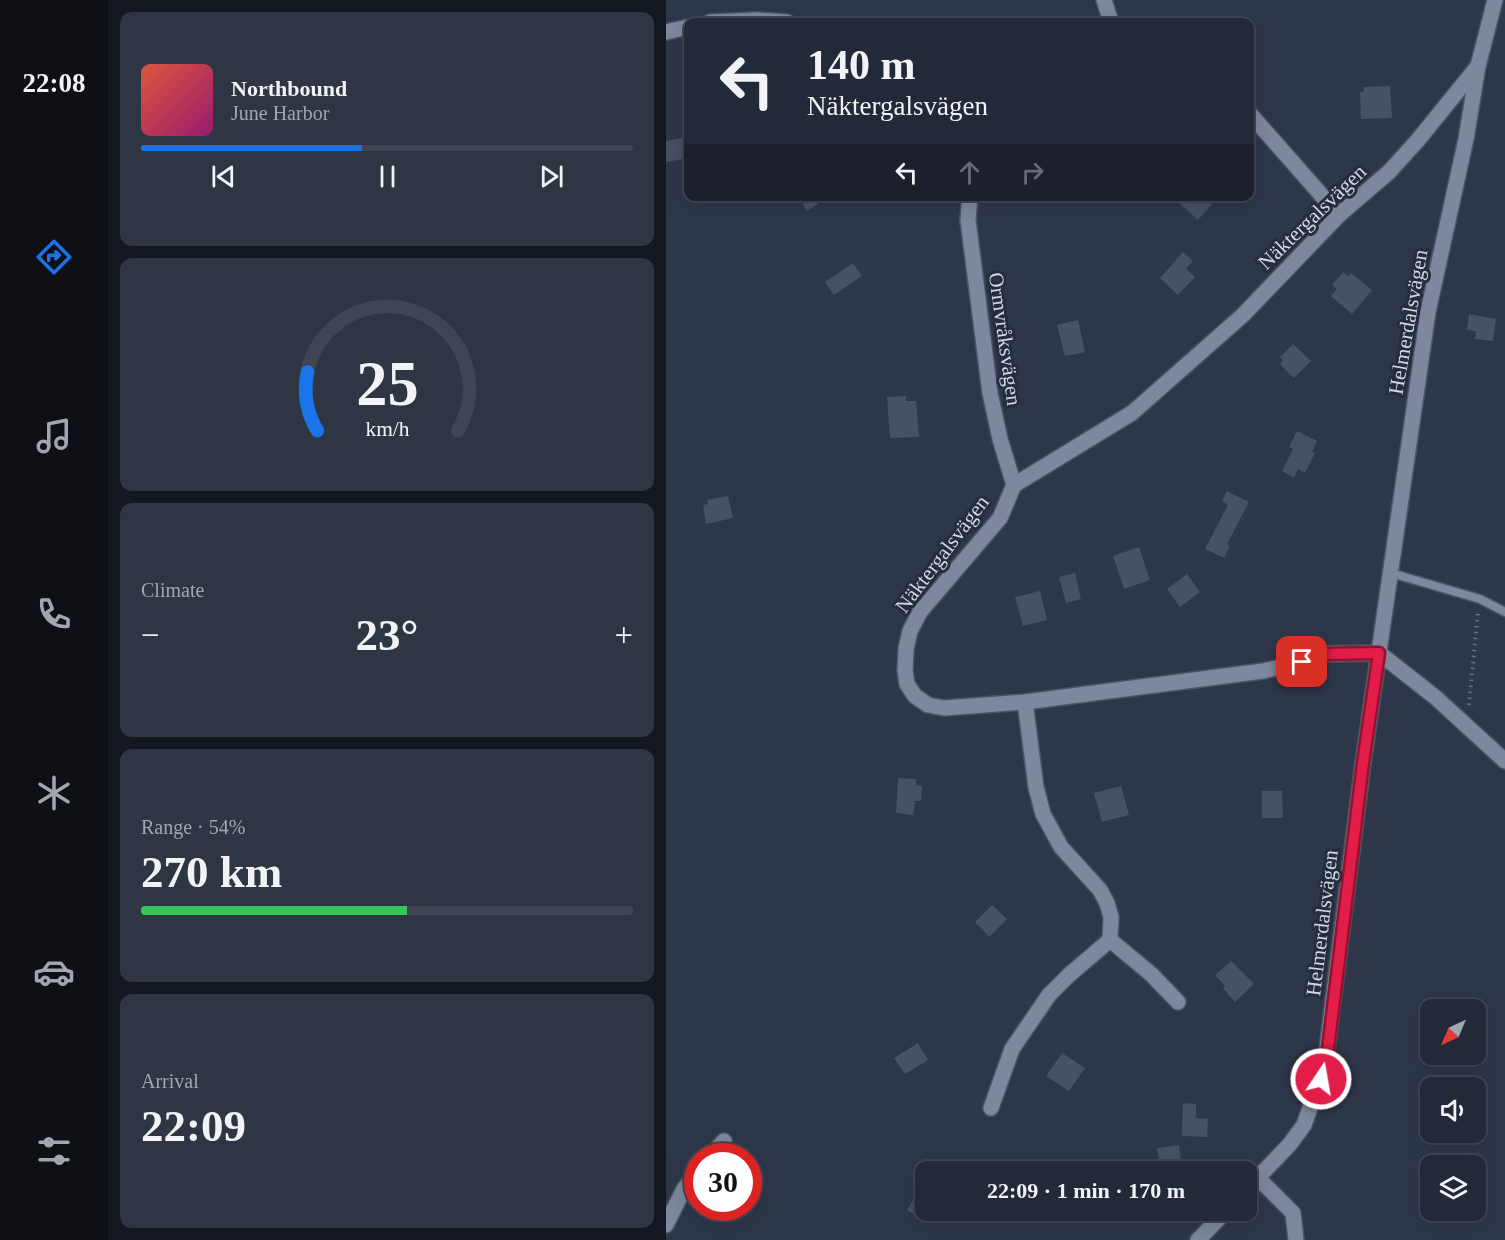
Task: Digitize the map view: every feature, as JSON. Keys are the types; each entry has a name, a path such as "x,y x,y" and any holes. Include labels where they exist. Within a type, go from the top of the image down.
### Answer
{"street":[{"path":"1104,0 1110,18"},
{"name":"Helmerdalsvägen","path":"1258,1179 1304,1125 1326,1065 1363,763 1428,312 1466,139 1478,66 1495,0"},
{"path":"666,32 684,28"},
{"name":"Näktergalsvägen","path":"1379,653 1323,654 1302,662 1263,671 1024,702 945,708 928,705 915,696 907,684 905,671 910,631 921,612 1000,518 1014,485 1132,413 1243,315 1339,214 1389,172 1478,66"},
{"path":"1254,118 1339,214"},
{"name":"Ormvråksvägen","path":"970,201 968,220 990,393 1000,439 1014,485"},
{"path":"1379,653 1435,697 1505,761"},
{"path":"991,1108 1011,1049 1049,995 1110,940 1111,917 1107,903 1100,890 1062,847 1043,814 1035,787 1024,702"},
{"path":"1110,940 1151,974 1178,1002"},
{"path":"1258,1179 1293,1213 1296,1240"},
{"path":"666,1225 684,1189"},
{"path":"1198,1240 1216,1221"}],"lane":[{"path":"1391,573 1480,599 1505,612"}],"path":[{"path":"1467,727 1480,599"}],"building":[{"path":"1390,86 1392,118 1361,119 1360,92 1364,92 1363,87"},
{"path":"684,138 684,159 666,162 666,141"},
{"path":"801,201 822,201 807,211"},
{"path":"1177,201 1209,201 1212,204 1198,220"},
{"path":"1183,252 1193,261 1186,269 1195,277 1178,295 1160,278"},
{"path":"853,263 862,276 834,295 825,282"},
{"path":"1343,272 1348,276 1351,273 1372,290 1352,314 1331,296 1337,289 1332,285"},
{"path":"1469,314 1496,319 1493,341 1475,339 1476,331 1467,330"},
{"path":"1078,320 1085,352 1065,356 1057,325"},
{"path":"1293,344 1311,361 1294,378 1280,364 1283,360 1280,357"},
{"path":"906,396 906,401 916,401 919,437 890,438 887,397"},
{"path":"1297,431 1317,441 1312,452 1315,453 1305,473 1298,469 1294,478 1282,471 1293,449 1289,447"},
{"path":"1227,491 1249,502 1227,544 1230,546 1224,558 1205,549 1228,505 1222,501"},
{"path":"728,496 733,518 706,524 703,505 708,504 707,500"},
{"path":"1139,547 1150,580 1124,589 1113,556"},
{"path":"1075,573 1081,599 1066,603 1059,577"},
{"path":"1187,574 1200,592 1180,607 1167,589"},
{"path":"1040,591 1047,620 1023,626 1015,597"},
{"path":"898,778 916,779 916,785 922,786 921,801 915,801 913,815 896,813"},
{"path":"1121,786 1129,815 1102,822 1094,793"},
{"path":"1262,791 1282,791 1283,818 1262,818"},
{"path":"992,905 1007,919 989,937 975,922"},
{"path":"1231,961 1254,984 1235,1002 1215,975"},
{"path":"918,1043 928,1060 905,1074 894,1058"},
{"path":"1062,1053 1085,1068 1069,1091 1046,1076"},
{"path":"1183,1103 1196,1104 1196,1118 1208,1119 1207,1137 1182,1136"},
{"path":"1179,1145 1181,1160 1159,1161 1157,1148"},
{"path":"915,1197 915,1215 907,1210"}],"route":[{"path":"1302,662 1323,654 1379,653 1363,763 1326,1065 1321,1079"}]}
